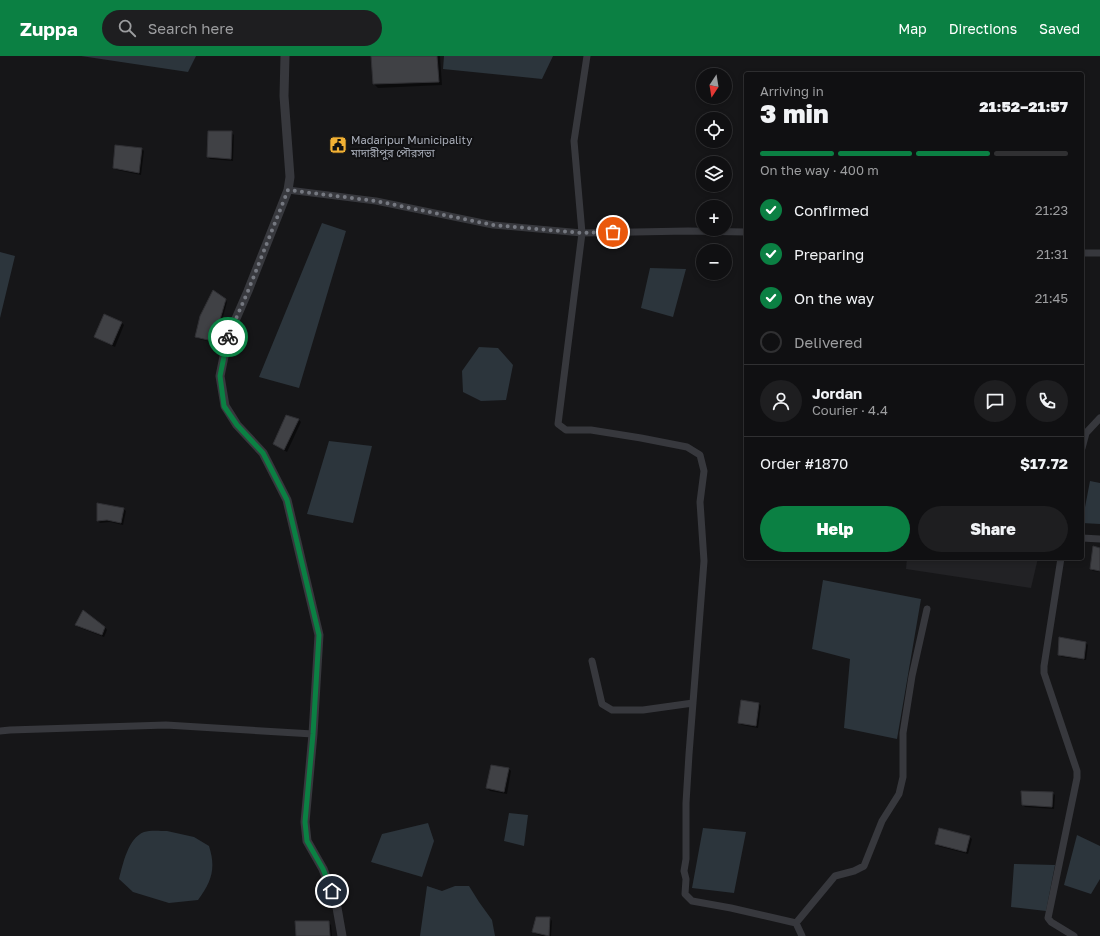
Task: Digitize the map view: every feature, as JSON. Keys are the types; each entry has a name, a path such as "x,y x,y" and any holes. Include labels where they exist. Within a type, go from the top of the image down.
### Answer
{"street":[{"path":"285,56 284,96 290,177 288,190 228,337 220,376 224,406 237,425 263,453 287,500 319,635 313,734 305,822 307,841 323,869 336,902 342,936"},
{"path":"587,56 574,141 582,233 558,424 566,430 591,430 687,447 700,456 704,471 700,502 704,561 686,803 686,859 684,871 686,879 685,894 692,901 731,908 796,923"},
{"path":"288,190 376,201 493,225 582,233 688,231 744,232"},
{"path":"1084,253 1100,253"},
{"path":"1084,440 1086,433 1100,418"},
{"path":"1084,538 1100,539"},
{"path":"1061,560 1044,673 1077,771 1077,778 1048,918 1051,922 1074,936"},
{"path":"796,923 835,876 854,871 864,866 882,821 899,794 903,777 903,733 912,676 927,609"},
{"path":"592,661 602,704 612,710 643,710 693,703"},
{"path":"0,731 166,725 313,734"},
{"path":"796,923 802,936"}],"shaded area":[{"path":"81,56 196,56 188,72"},
{"path":"444,56 553,56 542,79 443,69"},
{"path":"322,223 346,231 299,388 259,377"},
{"path":"0,252 15,256 0,318"},
{"path":"650,268 686,269 673,317 641,308"},
{"path":"479,347 498,348 513,365 506,400 481,401 463,392 462,371"},
{"path":"329,441 372,446 353,523 307,514"},
{"path":"1090,481 1100,483 1100,524 1084,523 1084,512"},
{"path":"907,560 1038,560 1031,588 906,569"},
{"path":"823,580 921,599 897,739 844,728 850,659 812,649"},
{"path":"509,813 528,815 524,846 504,841"},
{"path":"428,823 434,841 422,877 371,862 382,834"},
{"path":"703,828 746,832 734,893 692,888"},
{"path":"146,831 167,831 194,837 209,846 212,861 211,874 207,887 198,900 169,903 133,892 119,879 127,852 138,835"},
{"path":"1077,835 1100,846 1100,879 1091,894 1064,885"},
{"path":"1014,864 1055,865 1046,911 1011,907"},
{"path":"427,886 442,891 455,886 469,886 492,920 495,936 420,936"}],"building":[{"path":"371,56 437,56 439,82 373,84"},
{"path":"208,131 232,131 231,159 207,157"},
{"path":"115,145 142,148 139,173 113,168"},
{"path":"213,290 226,299 219,323 226,325 221,343 195,337 200,316"},
{"path":"104,314 122,322 112,345 94,337"},
{"path":"286,415 299,419 284,450 273,444"},
{"path":"97,503 124,508 121,523 107,520 97,521"},
{"path":"1093,546 1100,548 1100,571 1090,569"},
{"path":"83,610 105,627 102,635 75,625"},
{"path":"1059,637 1086,642 1084,659 1058,655"},
{"path":"741,700 759,703 756,726 738,723"},
{"path":"491,765 509,768 504,792 486,788"},
{"path":"1021,791 1053,792 1052,807 1022,805"},
{"path":"939,828 970,836 966,852 935,844"},
{"path":"536,917 550,917 549,936 532,932"},
{"path":"295,921 329,921 330,936 296,936"}],"way so far":[{"path":"228,337 288,190 376,201 493,225 582,233 613,232"}],"place":[{"name":"Madaripur Municipality মাদারীপুর পৌরসভা","path":"338,145"}],"route":[{"path":"228,337 220,376 224,406 237,425 263,453 287,500 319,635 313,734 305,822 307,841 323,869 332,891"}]}
